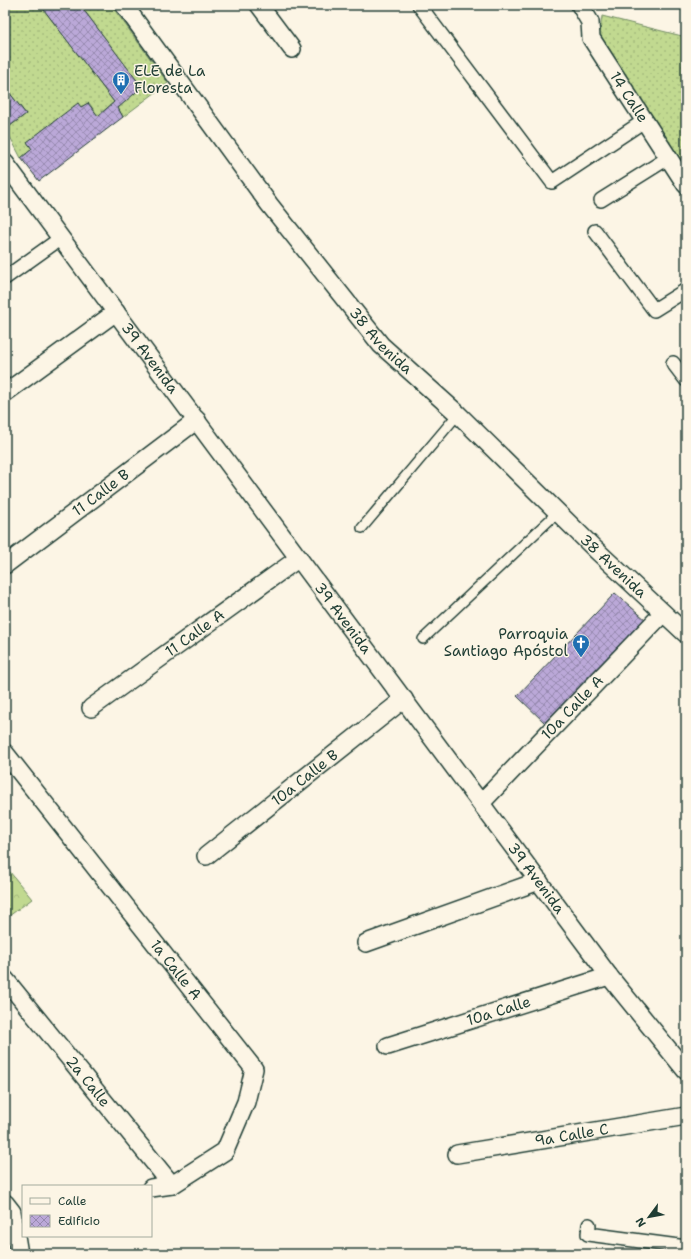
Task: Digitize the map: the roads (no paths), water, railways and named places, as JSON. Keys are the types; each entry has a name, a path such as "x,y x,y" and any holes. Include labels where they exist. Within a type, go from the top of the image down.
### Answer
{"street":[{"name":"38 Avenida","path":"124,5 269,204 381,344 458,414 686,634"},
{"path":"259,5 292,49"},
{"path":"419,5 552,182 644,121"},
{"name":"14 Calle","path":"580,5 590,22 591,38 686,185"},
{"path":"601,200 668,158"},
{"name":"39 Avenida","path":"5,163 609,976 686,1071"},
{"path":"595,231 654,310 686,290"},
{"path":"5,278 61,238"},
{"path":"5,393 116,312"},
{"path":"673,363 686,380"},
{"name":"11 Calle B","path":"5,565 197,420"},
{"name":"11 Calle A","path":"90,708 299,558"},
{"name":"10a Calle A","path":"481,803 663,613"},
{"name":"10a Calle B","path":"206,856 404,699"},
{"name":"1a Calle A","path":"5,753 254,1069 246,1102 225,1151 172,1184"},
{"path":"366,943 539,881"},
{"name":"10a Calle","path":"388,1046 609,976"},
{"name":"2a Calle","path":"5,979 172,1184"},
{"name":"9a Calle C","path":"456,1154 686,1116"},
{"path":"152,1188 172,1184"},
{"path":"11,1209 18,1254"},
{"path":"589,1225 588,1234 686,1247"}],"lane":[{"path":"362,528 458,414"},
{"path":"423,639 558,512"}],"place":[{"name":"ELE de La Floresta","path":"121,95"},
{"name":"Parroquia Santiago Apóstol","path":"581,658"}]}
